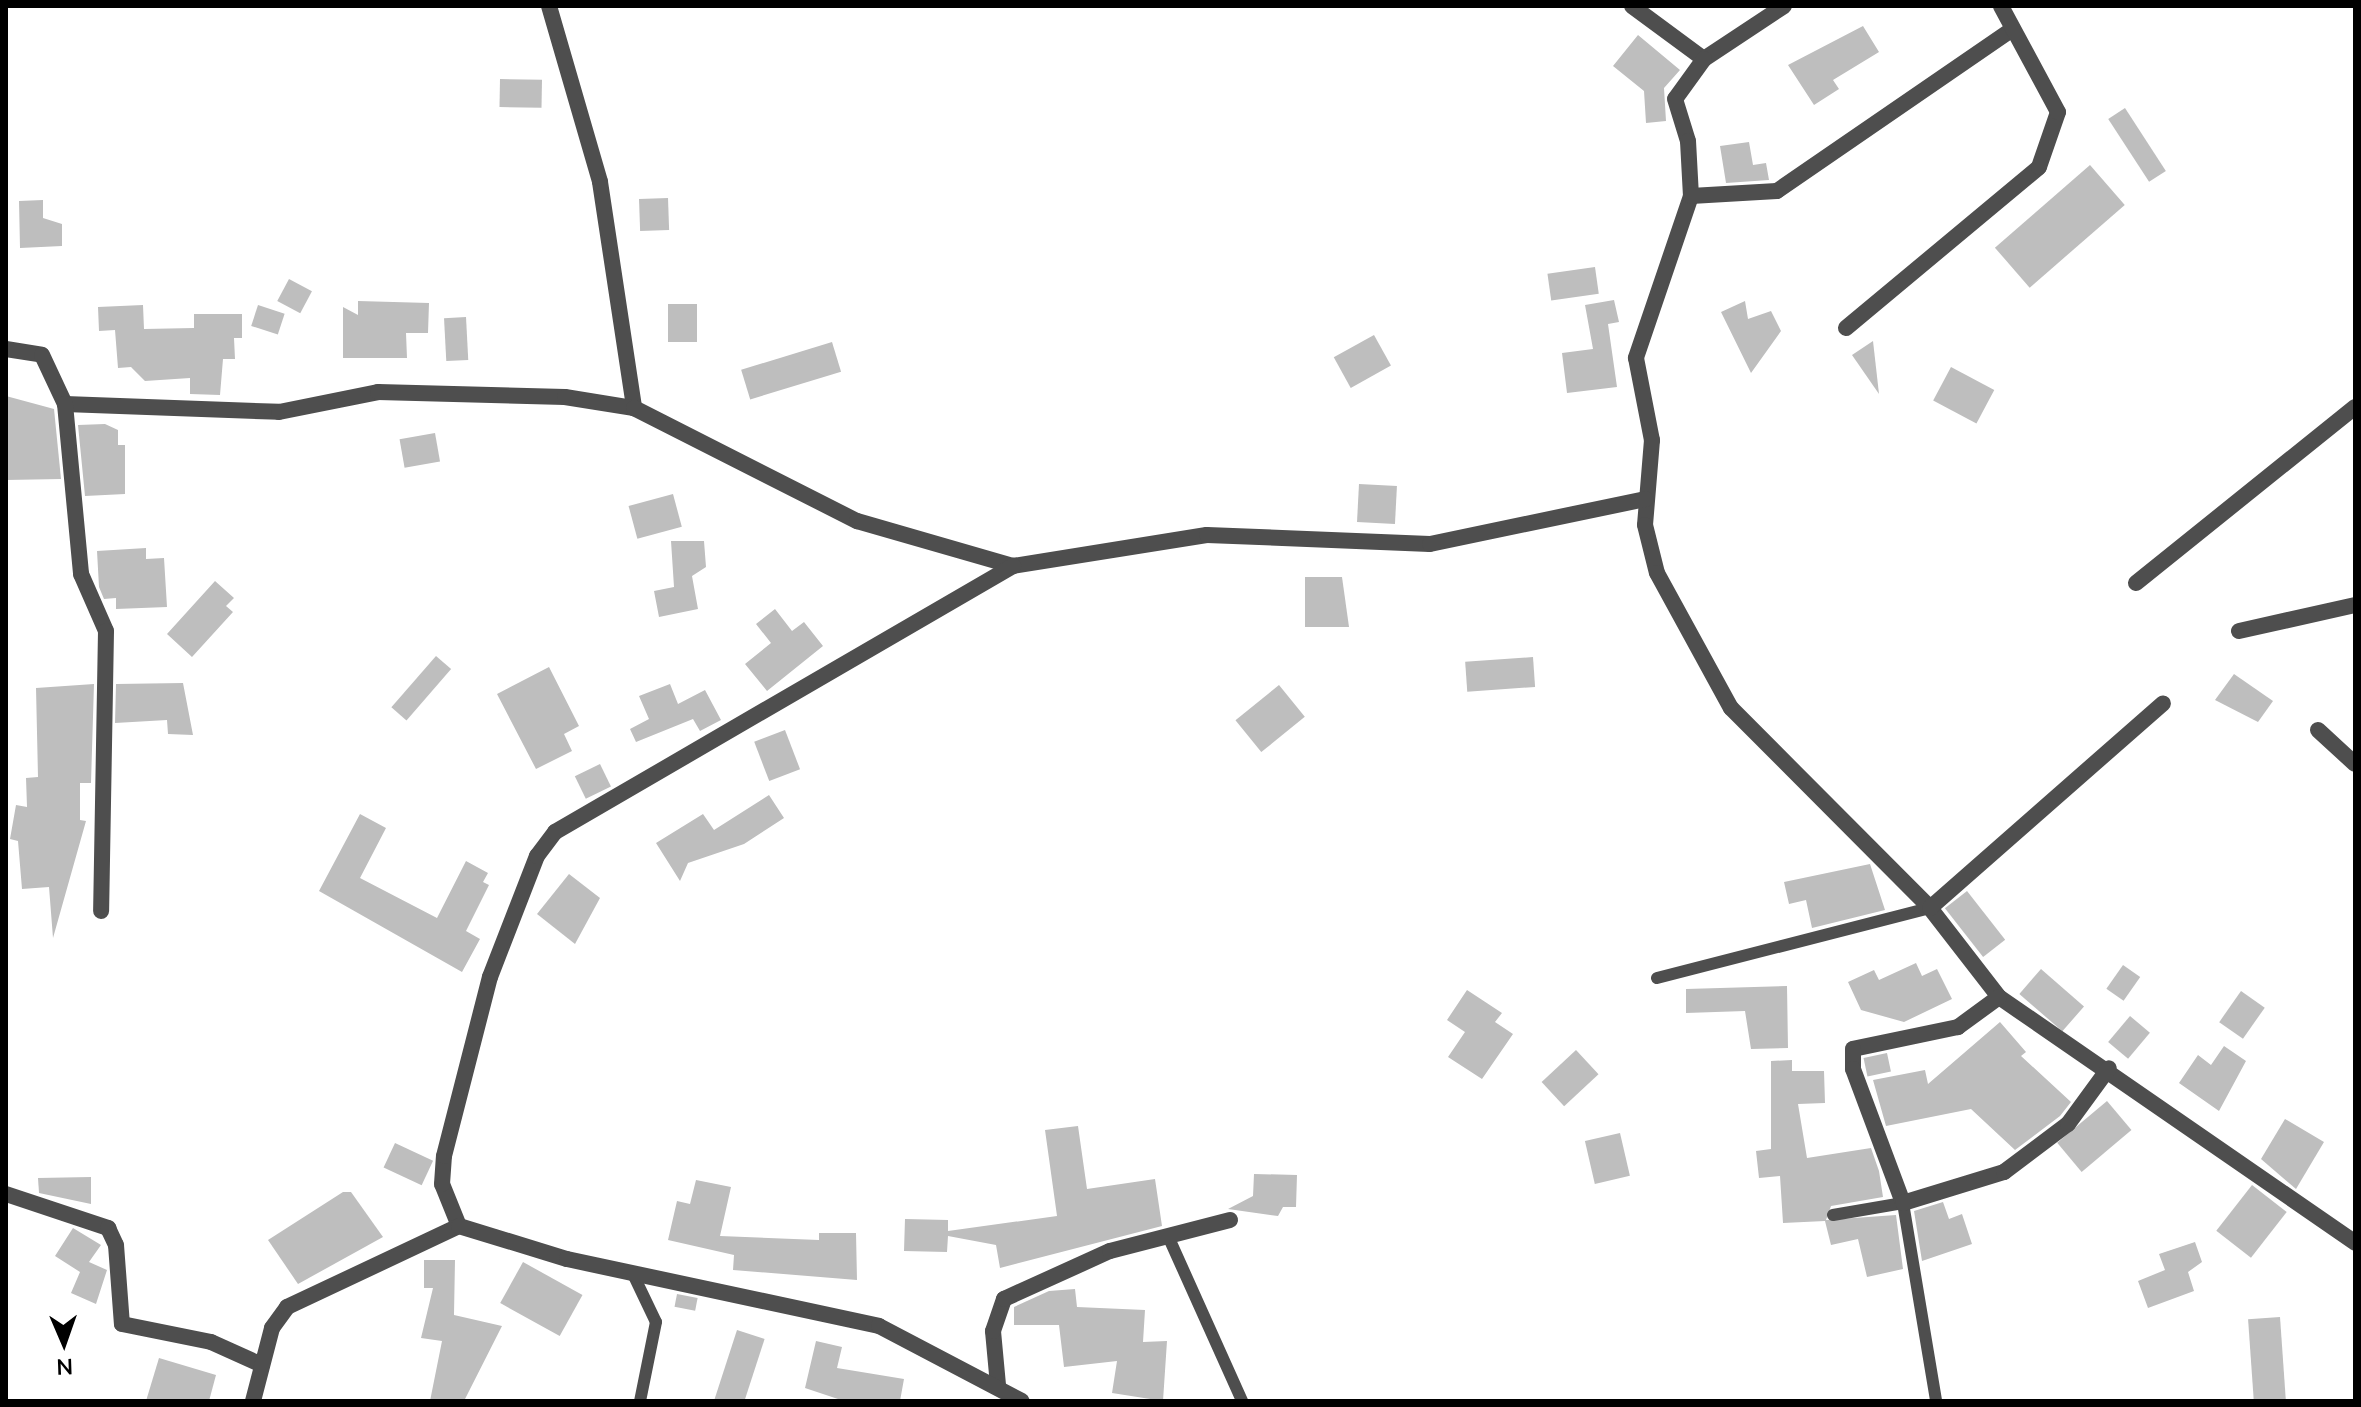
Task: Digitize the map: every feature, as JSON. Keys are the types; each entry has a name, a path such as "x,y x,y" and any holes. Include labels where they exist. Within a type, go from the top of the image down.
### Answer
{"street":[{"path":"549,6 604,197 634,408"},
{"path":"1632,6 1704,59"},
{"path":"1784,6 1704,59 1681,83 1675,105 1688,141 1691,196 1680,242 1638,340 1636,378 1652,440 1645,499 1657,573 1731,708 1930,908 1999,997 2109,1068 2355,1243"},
{"path":"1846,328 2039,167 2058,112 2001,6"},
{"path":"1691,196 1777,191 2013,29"},
{"path":"6,349 42,355 65,404 81,574 106,631 101,911"},
{"path":"65,404 279,412 378,392 565,397 634,408 857,521 1013,566"},
{"path":"2136,583 2355,407"},
{"path":"459,1226 442,1184 444,1156 490,977 537,856 555,832 1013,566 1207,535 1430,544 1645,499"},
{"path":"2239,631 2355,605"},
{"path":"1930,908 2163,703"},
{"path":"2318,730 2355,764"},
{"path":"1999,997 1958,1027 1853,1049 1853,1069 1903,1203 2004,1172 2068,1124 2109,1068"},
{"path":"6,1194 108,1228 116,1245 122,1324 211,1342 262,1365"},
{"path":"998,1385 993,1331 1004,1299 1110,1251 1230,1220"},
{"path":"253,1401 262,1365 287,1307 459,1226 633,1274 879,1326 998,1385 1022,1401"}],"lane":[{"path":"1657,978 1930,908"},
{"path":"1833,1215 1903,1203 1936,1401"},
{"path":"1168,1236 1242,1401"},
{"path":"633,1274 656,1322 640,1401"}],"building":[{"path":"1863,26 1879,52 1833,80 1839,89 1814,105 1788,65"},
{"path":"1638,35 1680,70 1664,88 1666,121 1646,123 1644,91 1613,66"},
{"path":"500,79 542,80 542,108 500,107"},
{"path":"2125,108 2166,171 2149,182 2108,119"},
{"path":"1749,142 1753,165 1766,163 1769,180 1726,183 1720,146"},
{"path":"2090,165 2125,205 2030,288 1995,248"},
{"path":"668,198 669,230 640,231 639,199"},
{"path":"43,200 43,218 62,224 62,246 20,248 19,201"},
{"path":"1595,267 1599,294 1551,300 1547,274"},
{"path":"289,279 312,291 300,313 277,301"},
{"path":"1614,300 1619,322 1608,324 1617,387 1567,393 1562,353 1593,349 1585,305"},
{"path":"358,301 429,303 428,333 406,333 407,358 343,358 343,307 358,315"},
{"path":"1745,301 1748,319 1771,311 1781,331 1751,373 1721,312"},
{"path":"668,304 697,304 697,342 668,342"},
{"path":"143,305 144,329 194,328 194,314 242,314 242,338 234,338 235,359 223,359 220,395 190,394 190,378 145,381 131,367 118,368 115,330 99,331 98,307"},
{"path":"258,305 285,314 278,335 251,326"},
{"path":"466,317 468,360 446,361 444,318"},
{"path":"1374,335 1391,366 1351,388 1334,357"},
{"path":"1873,341 1879,394 1852,355"},
{"path":"832,342 841,372 750,399 741,370"},
{"path":"1951,367 1994,390 1976,424 1933,401"},
{"path":"6,396 54,409 61,479 6,480"},
{"path":"105,424 118,430 118,445 125,445 125,494 85,496 78,425"},
{"path":"435,433 440,462 405,468 400,439"},
{"path":"1359,484 1397,486 1395,524 1357,522"},
{"path":"673,494 682,527 637,539 629,506"},
{"path":"671,541 704,541 706,567 692,576 698,609 659,617 654,591 674,587"},
{"path":"146,548 146,559 164,558 167,607 116,609 116,598 104,599 99,587 97,551"},
{"path":"1305,577 1342,577 1349,627 1305,627"},
{"path":"215,581 234,598 226,606 233,612 192,657 167,634"},
{"path":"775,609 792,631 804,622 823,646 767,691 745,664 771,643 756,624"},
{"path":"436,656 451,669 406,720 391,707"},
{"path":"1533,657 1535,687 1467,692 1465,662"},
{"path":"549,667 579,726 564,734 572,751 536,769 497,694"},
{"path":"2234,674 2273,701 2258,722 2215,700"},
{"path":"183,683 193,735 168,734 167,720 115,723 116,684"},
{"path":"94,684 91,783 80,783 80,820 86,821 53,938 49,887 22,889 18,841 10,839 16,805 27,807 26,778 38,777 36,688"},
{"path":"670,684 678,704 705,690 721,720 700,731 693,719 636,742 630,729 649,719 639,696"},
{"path":"1279,685 1305,717 1261,752 1235,720"},
{"path":"785,730 800,769 769,781 754,742"},
{"path":"600,764 611,786 586,799 575,776"},
{"path":"769,795 784,818 744,844 688,863 680,881 656,843 703,814 714,830"},
{"path":"360,814 386,828 360,878 437,918 466,861 488,873 483,882 489,885 466,931 480,939 462,972 319,891"},
{"path":"1870,864 1885,910 1812,928 1806,900 1789,904 1784,882"},
{"path":"569,874 600,898 575,944 537,914"},
{"path":"1967,891 2005,940 1983,957 1945,908"},
{"path":"1916,963 1922,976 1937,969 1952,999 1904,1022 1861,1010 1848,982 1874,970 1879,980"},
{"path":"2123,965 2140,977 2124,1001 2106,989"},
{"path":"2041,969 2084,1006 2062,1031 2019,994"},
{"path":"1787,986 1788,1048 1751,1049 1745,1011 1686,1013 1686,989"},
{"path":"1467,990 1502,1013 1495,1022 1513,1034 1482,1079 1448,1057 1465,1032 1447,1020"},
{"path":"2241,991 2265,1008 2243,1039 2219,1022"},
{"path":"2130,1016 2150,1033 2128,1059 2108,1042"},
{"path":"2000,1022 2026,1052 2021,1056 2071,1102 2060,1116 2015,1150 1971,1109 1886,1126 1873,1080 1925,1070 1928,1084"},
{"path":"2224,1046 2246,1061 2219,1111 2179,1083 2198,1055 2211,1065"},
{"path":"1576,1050 1599,1074 1564,1106 1542,1082"},
{"path":"1887,1053 1891,1072 1867,1077 1864,1058"},
{"path":"1792,1060 1792,1071 1824,1071 1825,1103 1798,1104 1807,1158 1871,1148 1879,1171 1883,1197 1831,1206 1826,1220 1896,1215 1903,1269 1867,1277 1858,1239 1831,1245 1825,1221 1783,1223 1780,1176 1759,1178 1756,1151 1771,1149 1771,1061"},
{"path":"2107,1101 2131,1130 2082,1172 2057,1143"},
{"path":"2285,1119 2324,1142 2296,1189 2261,1159"},
{"path":"1078,1126 1087,1189 1155,1179 1162,1226 1000,1268 996,1245 948,1236 947,1252 904,1251 905,1219 948,1220 948,1231 1057,1216 1045,1130"},
{"path":"1620,1133 1630,1176 1595,1184 1585,1141"},
{"path":"395,1143 433,1161 422,1185 384,1167"},
{"path":"1254,1174 1297,1175 1296,1207 1283,1207 1278,1216 1228,1209 1253,1196"},
{"path":"91,1177 91,1204 39,1193 38,1178"},
{"path":"696,1180 731,1187 720,1236 819,1240 819,1233 856,1233 857,1280 733,1270 734,1255 668,1240 677,1201 690,1204"},
{"path":"2252,1185 2287,1212 2251,1258 2216,1231"},
{"path":"343,1192 351,1192 383,1237 298,1284 268,1240"},
{"path":"1943,1202 1949,1219 1962,1214 1972,1244 1922,1261 1914,1211"},
{"path":"73,1228 101,1245 89,1262 107,1270 96,1304 71,1293 80,1272 55,1256"},
{"path":"2195,1242 2202,1262 2188,1272 2194,1291 2148,1308 2138,1281 2165,1270 2159,1254"},
{"path":"424,1260 455,1260 454,1315 502,1326 464,1401 430,1401 442,1341 421,1338 433,1288 424,1288"},
{"path":"523,1262 582,1295 560,1336 500,1303"},
{"path":"1075,1289 1077,1307 1145,1310 1143,1342 1167,1341 1163,1401 1112,1393 1117,1361 1064,1367 1059,1325 1014,1325 1014,1307 1049,1291"},
{"path":"677,1294 698,1298 695,1311 675,1307"},
{"path":"2280,1317 2286,1401 2254,1401 2248,1319"},
{"path":"737,1330 765,1339 744,1401 714,1400"},
{"path":"816,1341 842,1347 837,1368 904,1379 900,1401 844,1401 805,1388"},
{"path":"159,1358 216,1375 209,1401 146,1401"}]}
